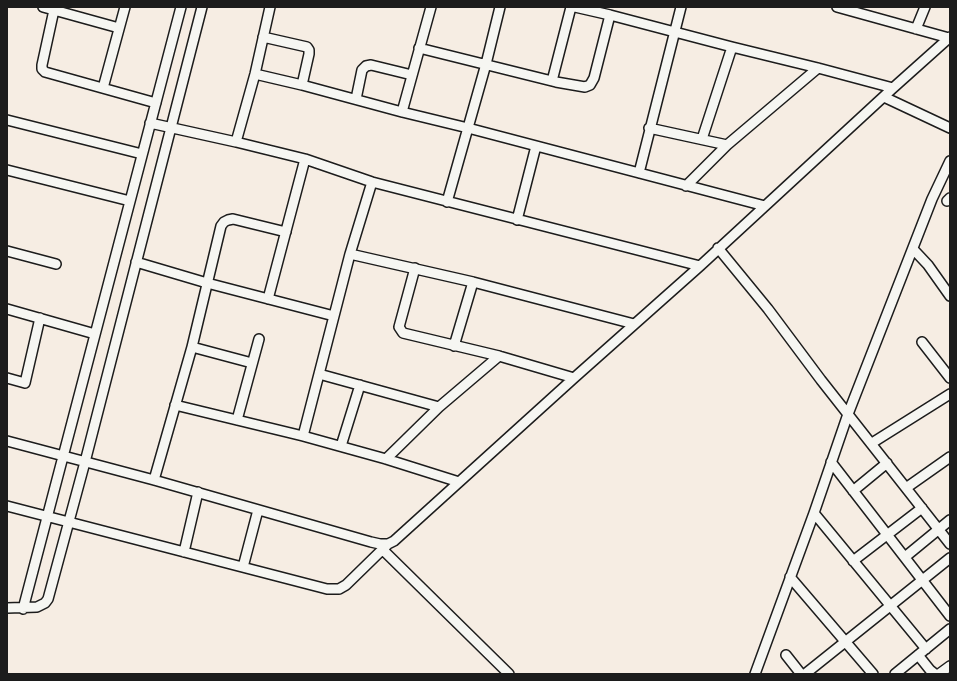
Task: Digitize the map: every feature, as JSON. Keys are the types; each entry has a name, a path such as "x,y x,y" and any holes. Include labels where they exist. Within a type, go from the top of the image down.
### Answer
{"street":[{"path":"43,7 119,28"},
{"path":"103,88 125,7"},
{"path":"23,608 150,123 182,7"},
{"path":"7,608 37,607 45,603 48,598 85,462 202,7"},
{"path":"236,142 255,74 270,7"},
{"path":"402,112 431,7"},
{"path":"448,202 500,7"},
{"path":"552,81 571,7"},
{"path":"574,7 893,88"},
{"path":"639,173 649,128 681,7"},
{"path":"837,7 949,38"},
{"path":"916,29 925,7"},
{"path":"54,10 42,69 45,72 156,103"},
{"path":"419,48 577,87 585,87 590,85 594,78 610,15"},
{"path":"263,37 307,47 309,54 302,85"},
{"path":"7,506 327,590 334,590 346,585 385,546 394,541 700,266 949,38"},
{"path":"702,139 732,47"},
{"path":"356,99 362,70 366,66 371,65 412,76"},
{"path":"686,186 727,145 818,68"},
{"path":"255,74 765,206"},
{"path":"884,96 950,128"},
{"path":"7,120 142,154"},
{"path":"150,123 305,159 372,182 700,266"},
{"path":"649,128 727,145"},
{"path":"517,220 536,146"},
{"path":"268,299 305,159"},
{"path":"755,674 814,513 848,414 932,199 950,161"},
{"path":"7,170 130,201"},
{"path":"304,436 350,254 372,182"},
{"path":"154,480 192,347 221,226 228,220 233,220 286,232"},
{"path":"718,248 768,309 950,544"},
{"path":"913,249 949,290"},
{"path":"7,251 56,264"},
{"path":"350,254 473,282 634,324"},
{"path":"136,262 208,283 334,316"},
{"path":"415,268 400,327 403,333 499,356 574,378"},
{"path":"454,346 473,282"},
{"path":"7,309 95,334"},
{"path":"7,378 24,383 40,318"},
{"path":"237,420 259,339"},
{"path":"922,342 950,378"},
{"path":"192,347 252,363"},
{"path":"386,459 439,407 499,356"},
{"path":"319,374 439,407"},
{"path":"341,446 360,385"},
{"path":"872,443 950,394"},
{"path":"175,405 341,446 459,482"},
{"path":"7,441 198,492 385,546 509,674"},
{"path":"906,488 950,457"},
{"path":"831,462 950,616"},
{"path":"854,491 887,463"},
{"path":"184,552 198,492"},
{"path":"854,561 922,508"},
{"path":"243,567 258,510"},
{"path":"814,513 926,648"},
{"path":"905,557 938,528 950,520"},
{"path":"805,674 950,558"},
{"path":"790,577 873,674"},
{"path":"895,674 950,629"},
{"path":"786,655 801,674"},
{"path":"918,655 935,674"},
{"path":"939,674 950,666"}]}
